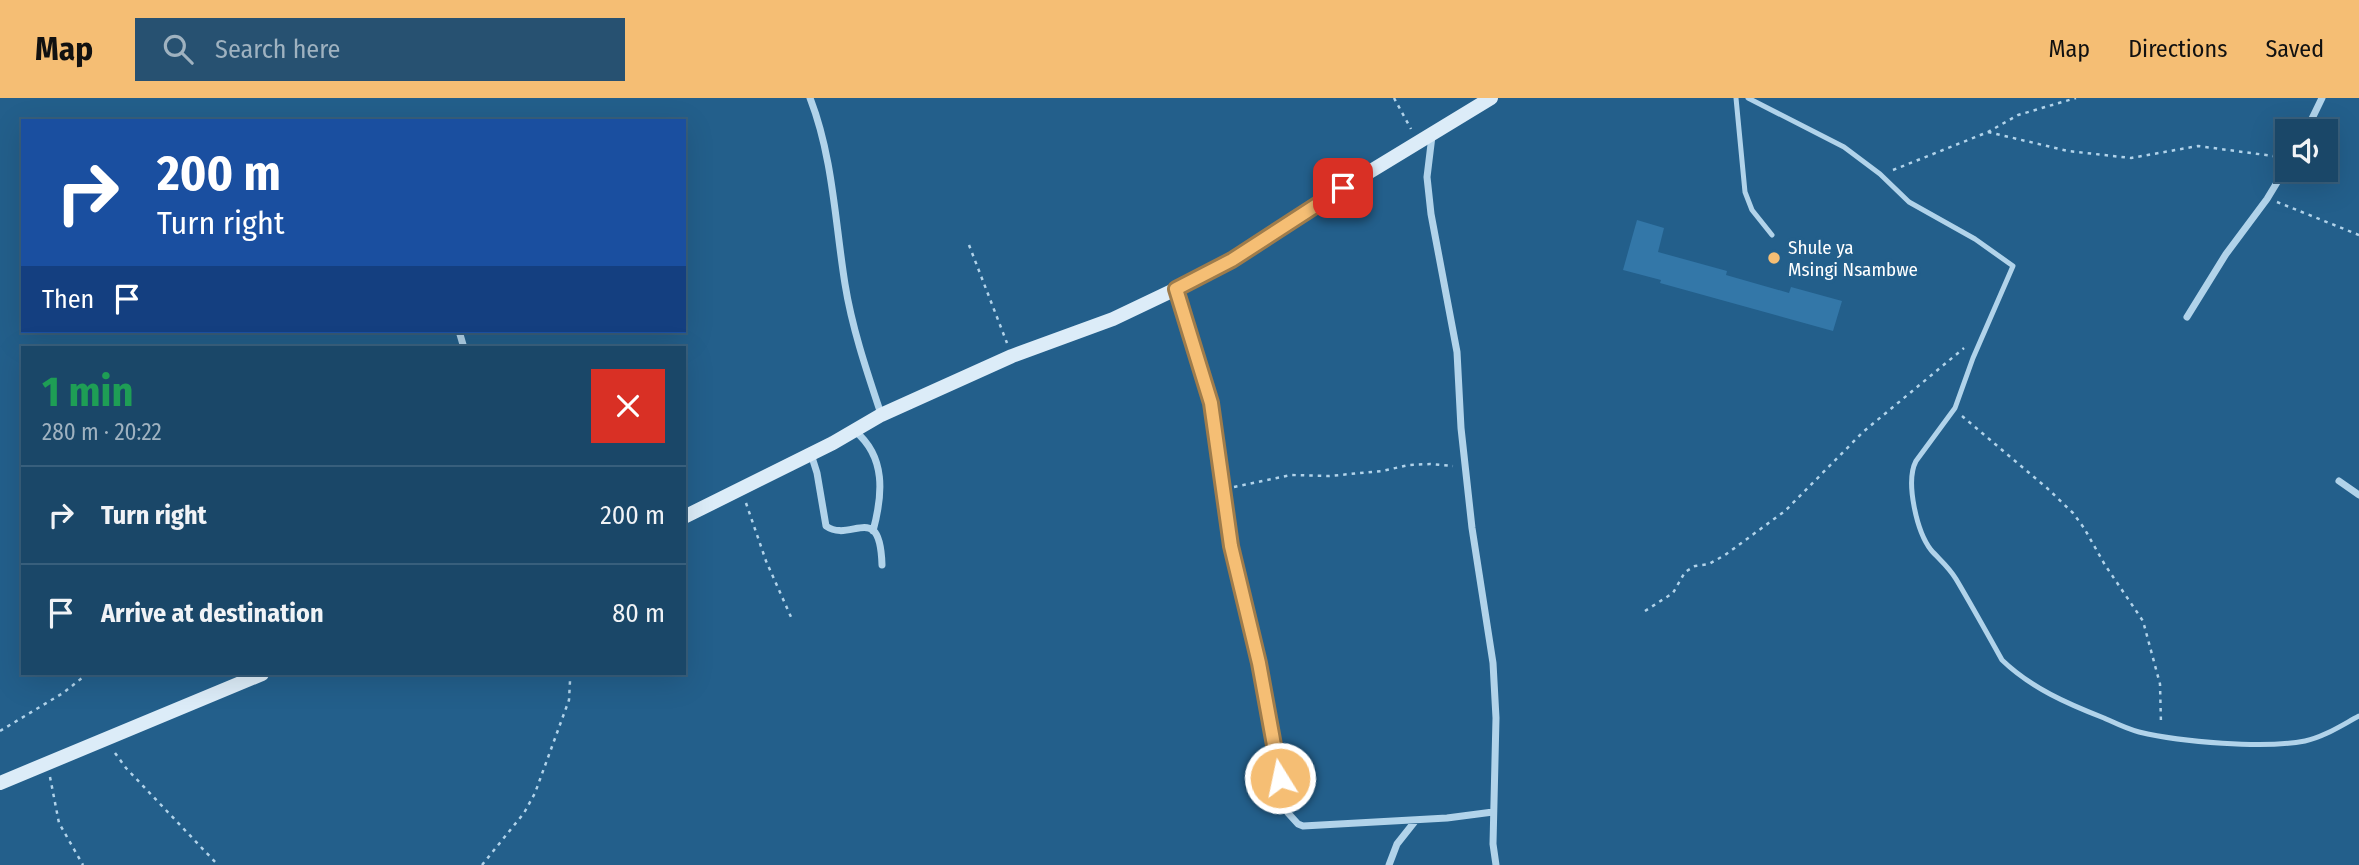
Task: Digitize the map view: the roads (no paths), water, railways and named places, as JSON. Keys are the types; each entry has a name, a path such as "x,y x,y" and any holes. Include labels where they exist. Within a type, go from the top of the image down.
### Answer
{"street":[{"path":"810,98 820,129 830,181 848,298 881,415"},
{"path":"686,516 811,454 881,415 1012,356 1113,318 1232,260 1333,194 1490,98"},
{"path":"2311,119 2322,98"},
{"path":"1425,139 1428,189 1457,352 1461,428 1472,528 1493,663 1496,718 1493,845 1496,865"},
{"path":"2187,317 2226,254 2277,182"},
{"path":"1176,289 1211,403 1231,546 1259,663 1288,813 1303,827 1493,812"},
{"path":"855,431 874,454 880,472 880,493 873,531"},
{"path":"811,454 826,526 837,530 867,527 873,531 881,546 882,565"},
{"path":"2339,481 2359,495"},
{"path":"0,783 260,675"},
{"path":"1389,865 1397,844 1416,820"}],"lane":[{"path":"1736,98 1745,192 1752,210 1772,235"},
{"path":"1748,98 1844,147 1880,174 1909,202 1975,239 2013,266 1955,408 1912,468 1911,486 1921,533 1931,549 1948,566 2002,660 2011,669 2060,701 2138,732 2255,744 2292,743 2316,738 2359,716"}],"place":[{"name":"Shule ya Msingi Nsambwe","path":"1774,258"}]}
